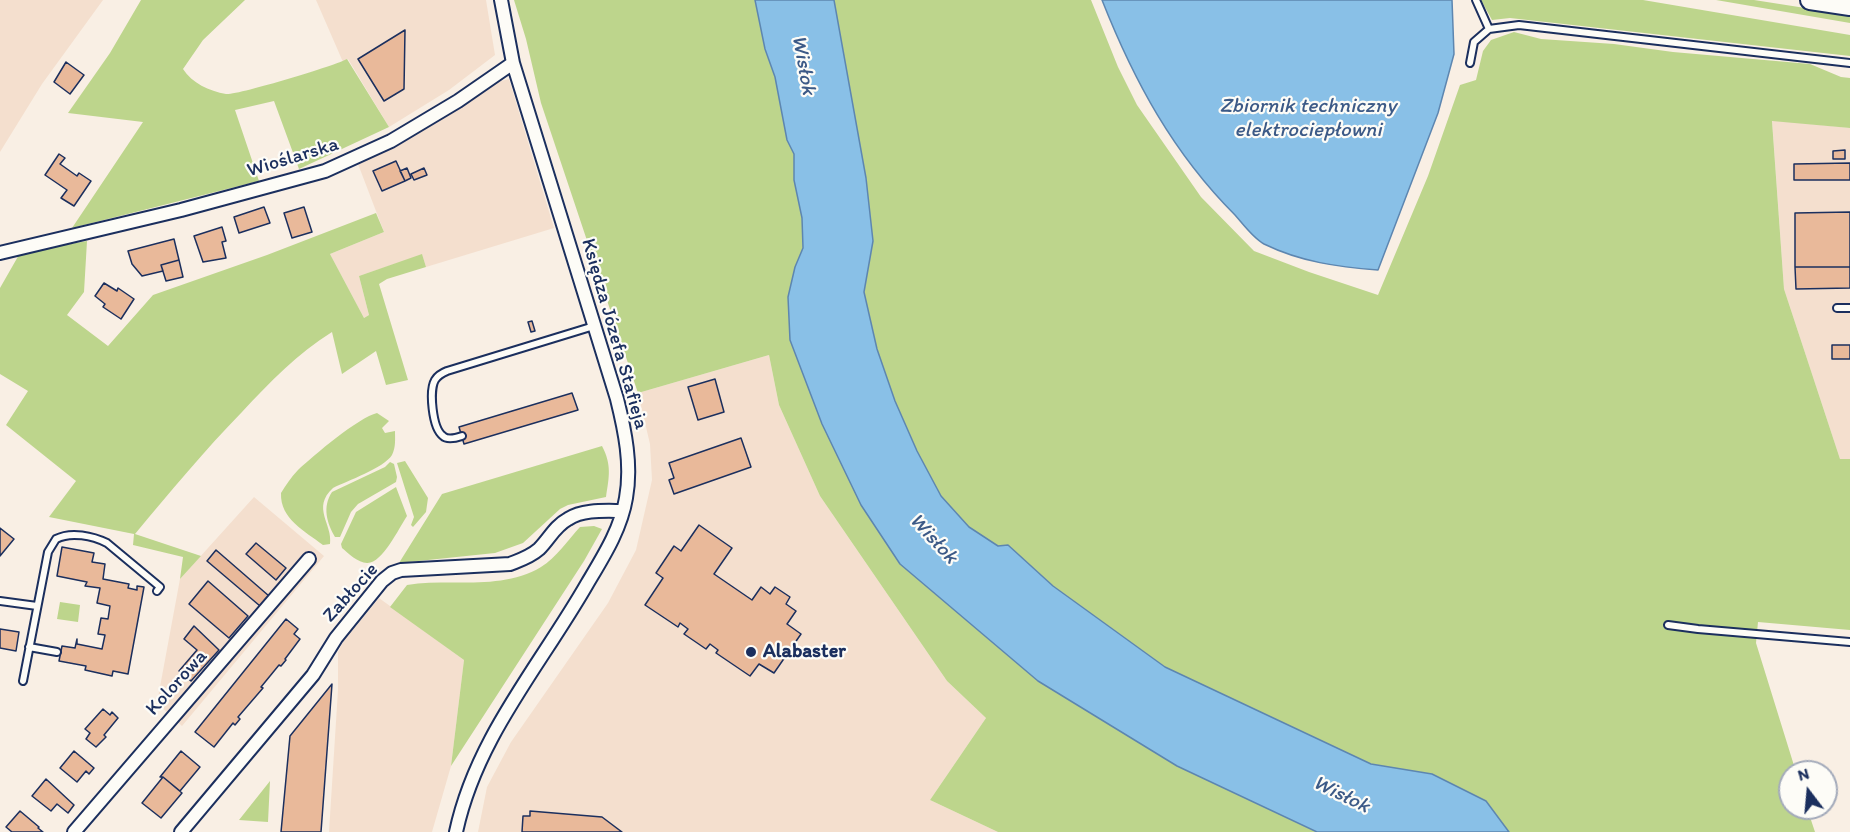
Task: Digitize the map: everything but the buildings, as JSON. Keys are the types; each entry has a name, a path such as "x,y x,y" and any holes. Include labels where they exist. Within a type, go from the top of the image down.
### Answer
{"main road":[{"path":"1810,0 1850,6"}],"street":[{"path":"501,0 513,63"},
{"name":"Wioślarska","path":"0,253 181,210 325,171 356,159 391,141 458,101 513,63"},
{"name":"Księdza Józefa Stafieja","path":"456,832 463,800 488,743 609,546 623,511 628,476 625,434 617,399 513,63"},
{"name":"Zabłocie","path":"181,832 313,675 336,638 382,581 392,573 401,570 510,564 525,559 537,550 558,526 569,518 581,513 623,511"},
{"name":"Kolorowa","path":"74,832 309,559"}],"lane":[{"path":"1476,0 1489,29"},
{"path":"1470,63 1474,42 1489,29 1519,25 1850,63"},
{"path":"1837,308 1850,308"},
{"path":"462,436 448,438 442,436 439,431 432,395 433,386 440,374 594,326"},
{"path":"23,681 51,544 62,535 70,534 100,539 107,543 160,587 157,591"},
{"path":"0,601 37,606"},
{"path":"1668,624 1698,629 1850,642"},
{"path":"29,647 57,652"}],"shaded area":[{"path":"0,0 103,0 42,84 0,152"},
{"path":"316,0 486,0 495,55 449,90 389,127 348,59 343,62"},
{"path":"509,79 554,228 426,267 422,255 359,276 369,315 364,318 330,254 384,232 358,164 428,127 493,83"},
{"path":"1772,120 1850,128 1850,459 1840,459 1784,289"},
{"name":"Alabaster","path":"769,355 779,405 820,496 947,681 986,718 930,800 998,832 478,832 487,787 511,742 608,603 636,550 652,480 650,444 638,393"},
{"path":"254,497 324,556 182,726 157,703 180,579"},
{"path":"379,598 464,660 451,766 432,832 329,832 338,690 338,652 343,642"}],"green space":[{"path":"141,0 245,0 203,40 183,69 202,86 220,93 233,93 347,59 389,127 299,169 274,101 235,110 259,181 72,228 143,122 68,113 110,53"},
{"path":"514,0 755,0 765,49 775,77 787,140 794,154 794,180 802,218 803,249 795,267 790,340 802,370 900,564 1038,681 1177,766 1317,832 998,832 930,800 986,718 947,681 820,496 779,405 769,355 638,393 541,103"},
{"path":"834,0 1091,0 1118,67 1137,105 1201,197 1254,251 1378,295 1428,176 1460,85 1476,80 1483,51 1491,40 1514,32 1541,39 1810,64 1841,77 1850,78 1850,128 1772,121 1784,289 1840,459 1850,459 1850,630 1758,622 1756,643 1792,760 1778,760 1778,820 1811,820 1815,832 1509,832 1486,801 1432,774 1371,764 1165,667 1053,586 1008,545 998,546 969,527 941,496 917,451 895,401 877,349 864,292 873,241 866,178"},
{"path":"1481,0 1643,0 1850,35 1850,56 1510,18 1492,20"},
{"path":"1716,0 1754,0 1850,15 1850,23"},
{"path":"376,213 384,232 330,254 364,318 369,315 359,276 422,254 426,267 387,279 379,284 408,380 386,385 376,351 342,374 332,332 284,369 214,442 135,534 201,556 180,579 183,557 133,545 134,534 49,517 76,481 6,425 28,391 0,374 0,288 20,253 87,241 84,292 67,315 108,346 153,295 267,255"},
{"path":"377,413 389,421 382,428 385,433 395,431 392,455 381,465 365,474 333,488 327,495 323,509 330,544 323,545 289,517 282,502 281,493 295,473 314,456 348,429"},
{"path":"602,446 609,477 606,497 568,505 560,509 523,543 495,553 399,563 442,494"},
{"path":"405,461 428,498 426,512 413,527 411,525 414,517 397,463"},
{"path":"390,462 394,464 396,482 358,504 351,512 340,537 335,537 326,509 332,492 385,467"},
{"path":"396,487 407,516 390,544 378,558 367,563 360,561 342,548 341,544 356,512"},
{"path":"594,526 602,529 584,561 451,766 464,660 390,607 407,585 493,581 526,574 552,559 580,527"},
{"path":"60,602 80,605 78,622 57,619"},
{"path":"270,781 268,822 239,820"}],"water":[{"name":"Wisłok","path":"755,0 834,0 866,178 873,241 864,292 877,349 895,401 917,451 941,496 969,527 998,546 1008,545 1053,586 1165,667 1371,764 1432,774 1486,801 1509,832 1317,832 1177,766 1038,681 900,564 861,505 822,424 790,340 788,297 795,267 803,248 802,218 794,180 794,154 787,140 775,77 765,49"},
{"name":"Zbiornik techniczny elektrociepłowni","path":"1102,0 1452,0 1454,54 1438,113 1378,270 1306,259 1264,244 1252,235 1193,167 1157,115 1114,30"}],"place":[{"name":"Alabaster","path":"751,652"}]}
